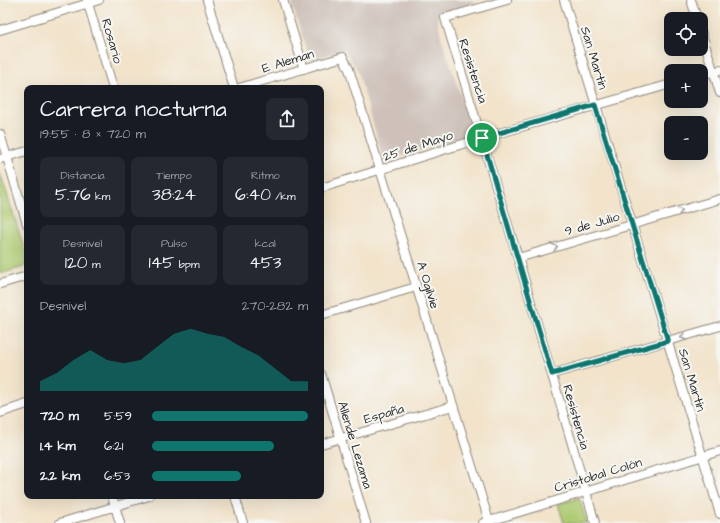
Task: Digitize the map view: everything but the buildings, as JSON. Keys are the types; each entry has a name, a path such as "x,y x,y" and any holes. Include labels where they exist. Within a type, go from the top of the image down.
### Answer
{"street":[{"path":"0,30 88,2 99,0"},
{"path":"207,0 233,85"},
{"path":"283,0 304,69"},
{"path":"481,4 507,0"},
{"name":"San Martín","path":"564,0 595,105 634,224 720,514"},
{"path":"691,0 695,12"},
{"name":"Rosario","path":"88,2 113,85"},
{"name":"Resistencia","path":"481,4 445,18 518,258 595,523"},
{"path":"708,48 717,71 720,93"},
{"name":"E Aleman","path":"249,85 343,57"},
{"name":"A Ogilvie","path":"343,57 349,69 453,406 486,522"},
{"name":"25 de Mayo","path":"324,187 482,138 664,86"},
{"path":"0,134 3,158 24,216"},
{"path":"3,158 24,152"},
{"name":"9 de Julio","path":"518,258 720,199"},
{"path":"0,284 24,277"},
{"path":"324,314 416,287"},
{"path":"552,374 720,326"},
{"name":"Allende Lezama","path":"324,384 366,523"},
{"path":"0,412 24,405"},
{"name":"España","path":"324,443 453,406"},
{"name":"Cristobal Colón","path":"486,522 504,520 585,491 720,451"},
{"path":"113,499 120,523"},
{"path":"60,523 139,499"},
{"path":"236,499 243,523"}],"shaded area":[{"path":"291,0 473,0 474,3 437,15 441,37 474,134 384,162 358,71 344,49 310,61"}],"green space":[{"path":"0,172 24,248 24,267 0,274"},
{"path":"579,498 587,523 564,523 558,504"}],"route":[{"path":"595,105 634,224 668,341 552,374 482,138 595,105"}]}
